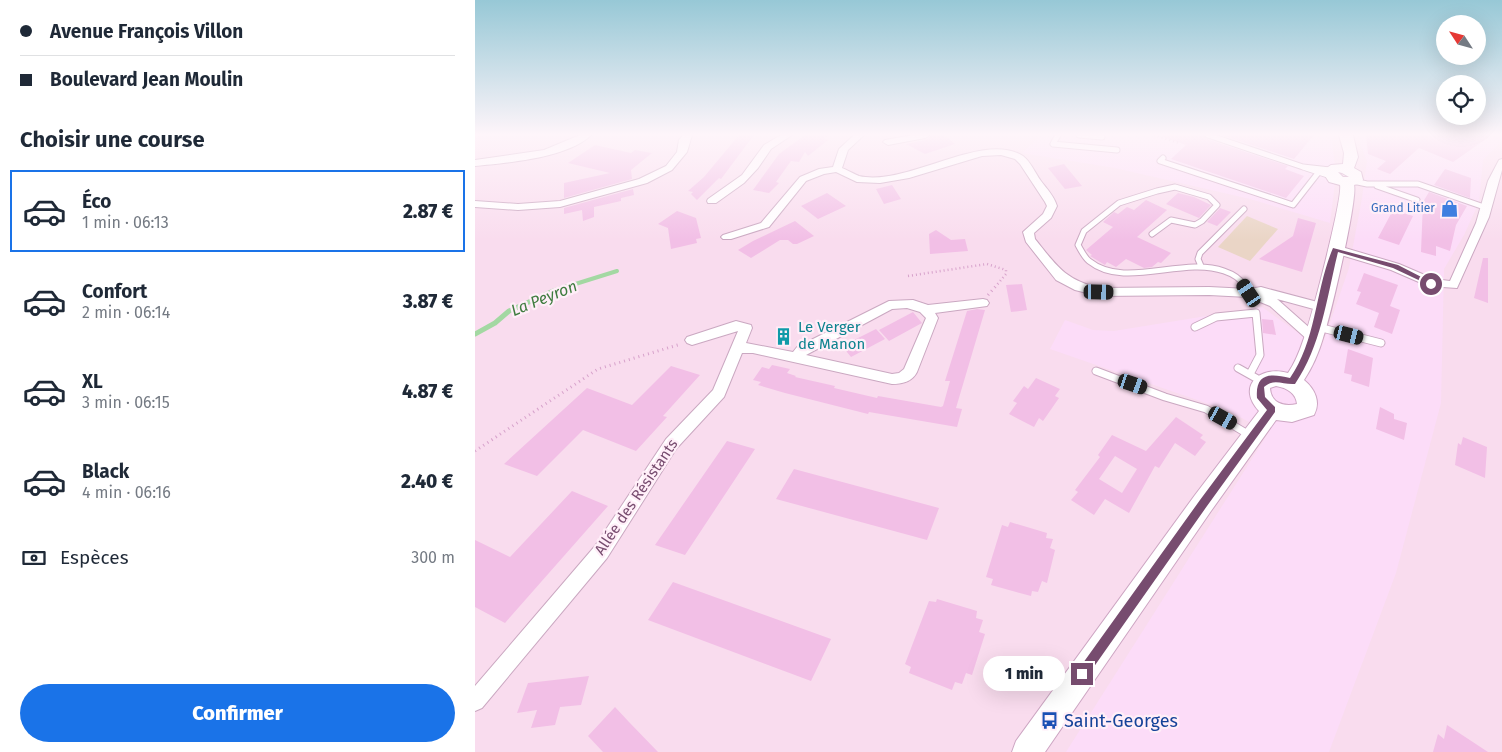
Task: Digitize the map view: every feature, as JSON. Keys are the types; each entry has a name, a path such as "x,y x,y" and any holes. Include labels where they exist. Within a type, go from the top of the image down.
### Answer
{"street":[{"path":"475,204 518,207 561,204 643,181 665,170"},
{"path":"712,201 733,188 751,170"},
{"path":"727,237 765,224 779,210 803,179 833,170"},
{"path":"838,170 846,176 861,181 900,177 923,170"},
{"path":"1027,170 1048,194 1052,206 1047,216 1028,232 1030,240 1060,277 1079,287 1099,292 1209,291 1249,293 1261,291 1321,307"},
{"path":"1292,382 1299,372 1315,332 1347,195 1337,175 1344,170"},
{"path":"1335,250 1395,267 1431,284 1453,285 1458,278 1465,256 1479,233 1487,208 1489,190 1497,170"},
{"path":"1249,293 1273,303 1315,332"},
{"path":"1282,310 1286,297"},
{"path":"796,358 802,351 889,305 904,302 926,310 983,303"},
{"path":"738,348 753,348 892,379 906,377 910,372 932,318 926,310"},
{"name":"Allée des Résistants","path":"475,701 601,552 671,444 719,393 746,328 736,326 692,340"},
{"path":"1257,378 1276,378 1292,382 1303,390 1308,400 1307,409 1298,415 1285,415 1272,410 1261,398 1257,378"},
{"path":"1027,752 1272,410"}],"lane":[{"path":"1187,170 1293,205 1337,175"},
{"path":"1316,170 1337,175"},
{"path":"1316,170 1362,184 1407,183 1422,185 1487,208"},
{"path":"1377,185 1417,200"},
{"path":"1152,234 1171,220 1195,225 1202,221 1217,205 1209,198 1175,187 1157,191 1119,203 1084,231 1078,245 1081,255 1089,262 1106,270 1122,273 1150,272 1201,266 1225,272 1241,280 1249,293"},
{"path":"1201,266 1198,259 1200,253 1244,209"},
{"path":"1195,327 1203,320 1217,316 1256,313 1260,355 1257,378 1238,368"},
{"path":"1315,332 1381,343"},
{"path":"1096,371 1165,397 1206,409 1252,437"}],"path":[{"path":"908,276 987,264 1002,267 1006,270 1007,274 983,303"},
{"path":"475,451 598,369 692,340"}],"shaded area":[{"path":"475,170 1502,170 1502,752 475,752"},
{"path":"1124,170 1335,170 1330,223 1250,199"},
{"path":"1366,170 1482,170 1479,202 1464,235 1444,269 1441,403 1396,573 1329,752 1066,752 1269,432 1226,410 1050,349 1065,320 1093,330 1114,331 1262,307 1321,349 1349,268"},
{"path":"1247,216 1278,229 1250,261 1218,247"}],"building":[{"path":"598,170 631,170 632,179 564,198 564,183 610,173"},
{"path":"710,170 728,170 721,179 719,178 697,200 691,194 693,192 688,191"},
{"path":"767,170 785,170 776,182 779,183 769,193 753,190"},
{"path":"1050,170 1069,170 1082,186 1065,189"},
{"path":"1204,170 1288,170 1304,176 1286,198"},
{"path":"1380,170 1394,170 1390,174"},
{"path":"1444,170 1471,178 1470,198 1434,185"},
{"path":"892,185 901,199 884,204 876,189"},
{"path":"633,189 634,195 621,198 621,201 594,207 594,217 583,221 582,210 564,214 564,208"},
{"path":"1429,192 1467,206 1456,225 1450,251 1436,246 1436,256 1421,252 1423,202"},
{"path":"827,193 846,206 818,219 801,206"},
{"path":"1178,193 1194,197 1211,205 1199,218 1166,204"},
{"path":"1146,200 1167,210 1137,237 1171,253 1161,263 1158,262 1152,267 1144,268 1126,259 1116,267 1107,262 1105,265 1090,256 1092,255 1086,250 1113,227 1103,222 1114,212 1118,214 1127,207 1134,210"},
{"path":"1220,208 1231,212 1217,226 1207,222"},
{"path":"1393,210 1413,216 1399,245 1378,238"},
{"path":"677,211 696,218 701,238 696,239 697,243 671,249 668,228 658,224"},
{"path":"1298,218 1316,223 1302,272 1259,259 1293,236"},
{"path":"795,221 814,236 797,244 793,244 788,240 780,240 751,258 738,250 753,241"},
{"path":"936,230 951,240 965,239 968,251 930,254 929,234"},
{"path":"1483,258 1488,258 1488,303 1474,298"},
{"path":"1364,273 1398,285 1390,306 1400,310 1392,334 1374,327 1379,313 1356,304 1361,292 1357,291"},
{"path":"1022,284 1027,310 1011,312 1006,285"},
{"path":"985,310 956,408 962,409 957,427 869,412 868,414 785,393 758,385 761,382 753,380 762,367 769,369 772,365 790,369 787,373 795,377 835,386 834,388 877,398 878,396 941,407 943,406 950,381 945,381 967,311"},
{"path":"913,312 922,323 889,341 879,330"},
{"path":"1262,319 1273,320 1276,335 1263,333"},
{"path":"876,329 885,339 851,357 842,346"},
{"path":"1348,349 1373,358 1369,387 1351,381 1352,375 1344,373"},
{"path":"671,366 700,375 663,416 667,417 636,451 583,430 537,476 504,464 587,388 632,405"},
{"path":"1036,378 1060,389 1055,396 1059,398 1043,421 1039,418 1034,427 1009,414 1017,403 1013,401 1024,386 1028,389"},
{"path":"1380,407 1394,414 1394,419 1407,423 1404,440 1376,429"},
{"path":"1176,417 1203,435 1200,438 1206,442 1195,456 1175,443 1159,468 1155,466 1129,513 1105,499 1094,515 1071,500 1078,492 1075,490 1100,457 1098,455 1112,435 1146,451","holes":["1115,456 1137,469 1122,493 1099,479"]},
{"path":"1463,437 1487,447 1485,478 1455,465 1458,443 1461,445"},
{"path":"727,441 755,449 685,555 655,545"},
{"path":"794,469 939,508 927,540 776,499"},
{"path":"572,491 608,506 505,623 475,607 475,540 510,557"},
{"path":"1010,522 1047,533 1046,538 1053,539 1050,548 1055,550 1047,583 1042,581 1038,592 1032,591 1031,596 991,585 993,579 986,577 1002,525 1008,527"},
{"path":"673,582 831,639 811,681 648,620"},
{"path":"937,599 977,611 976,618 983,620 979,632 985,634 972,675 966,673 962,684 955,682 952,690 909,673 911,667 905,664 929,601 936,602"},
{"path":"589,676 581,705 560,707 555,725 531,728 537,710 517,713 528,683"},
{"path":"615,707 658,752 603,752 588,736"},
{"path":"1447,725 1488,752 1433,752 1438,734 1444,739"}],"waterway":[{"name":"La Peyron","path":"569,286 617,271"},
{"name":"La Peyron","path":"475,334 495,323 509,311 551,292 573,285"}],"place":[{"name":"Grand Litier","path":"1449,208"},
{"name":"Le Verger de Manon","path":"784,336"},
{"name":"Saint-Georges","path":"1050,721"}],"route":[{"path":"1082,674 1203,503 1272,410 1261,398 1260,386 1269,379 1276,378 1292,382 1299,372 1314,338 1335,250 1395,267 1431,284"}]}
